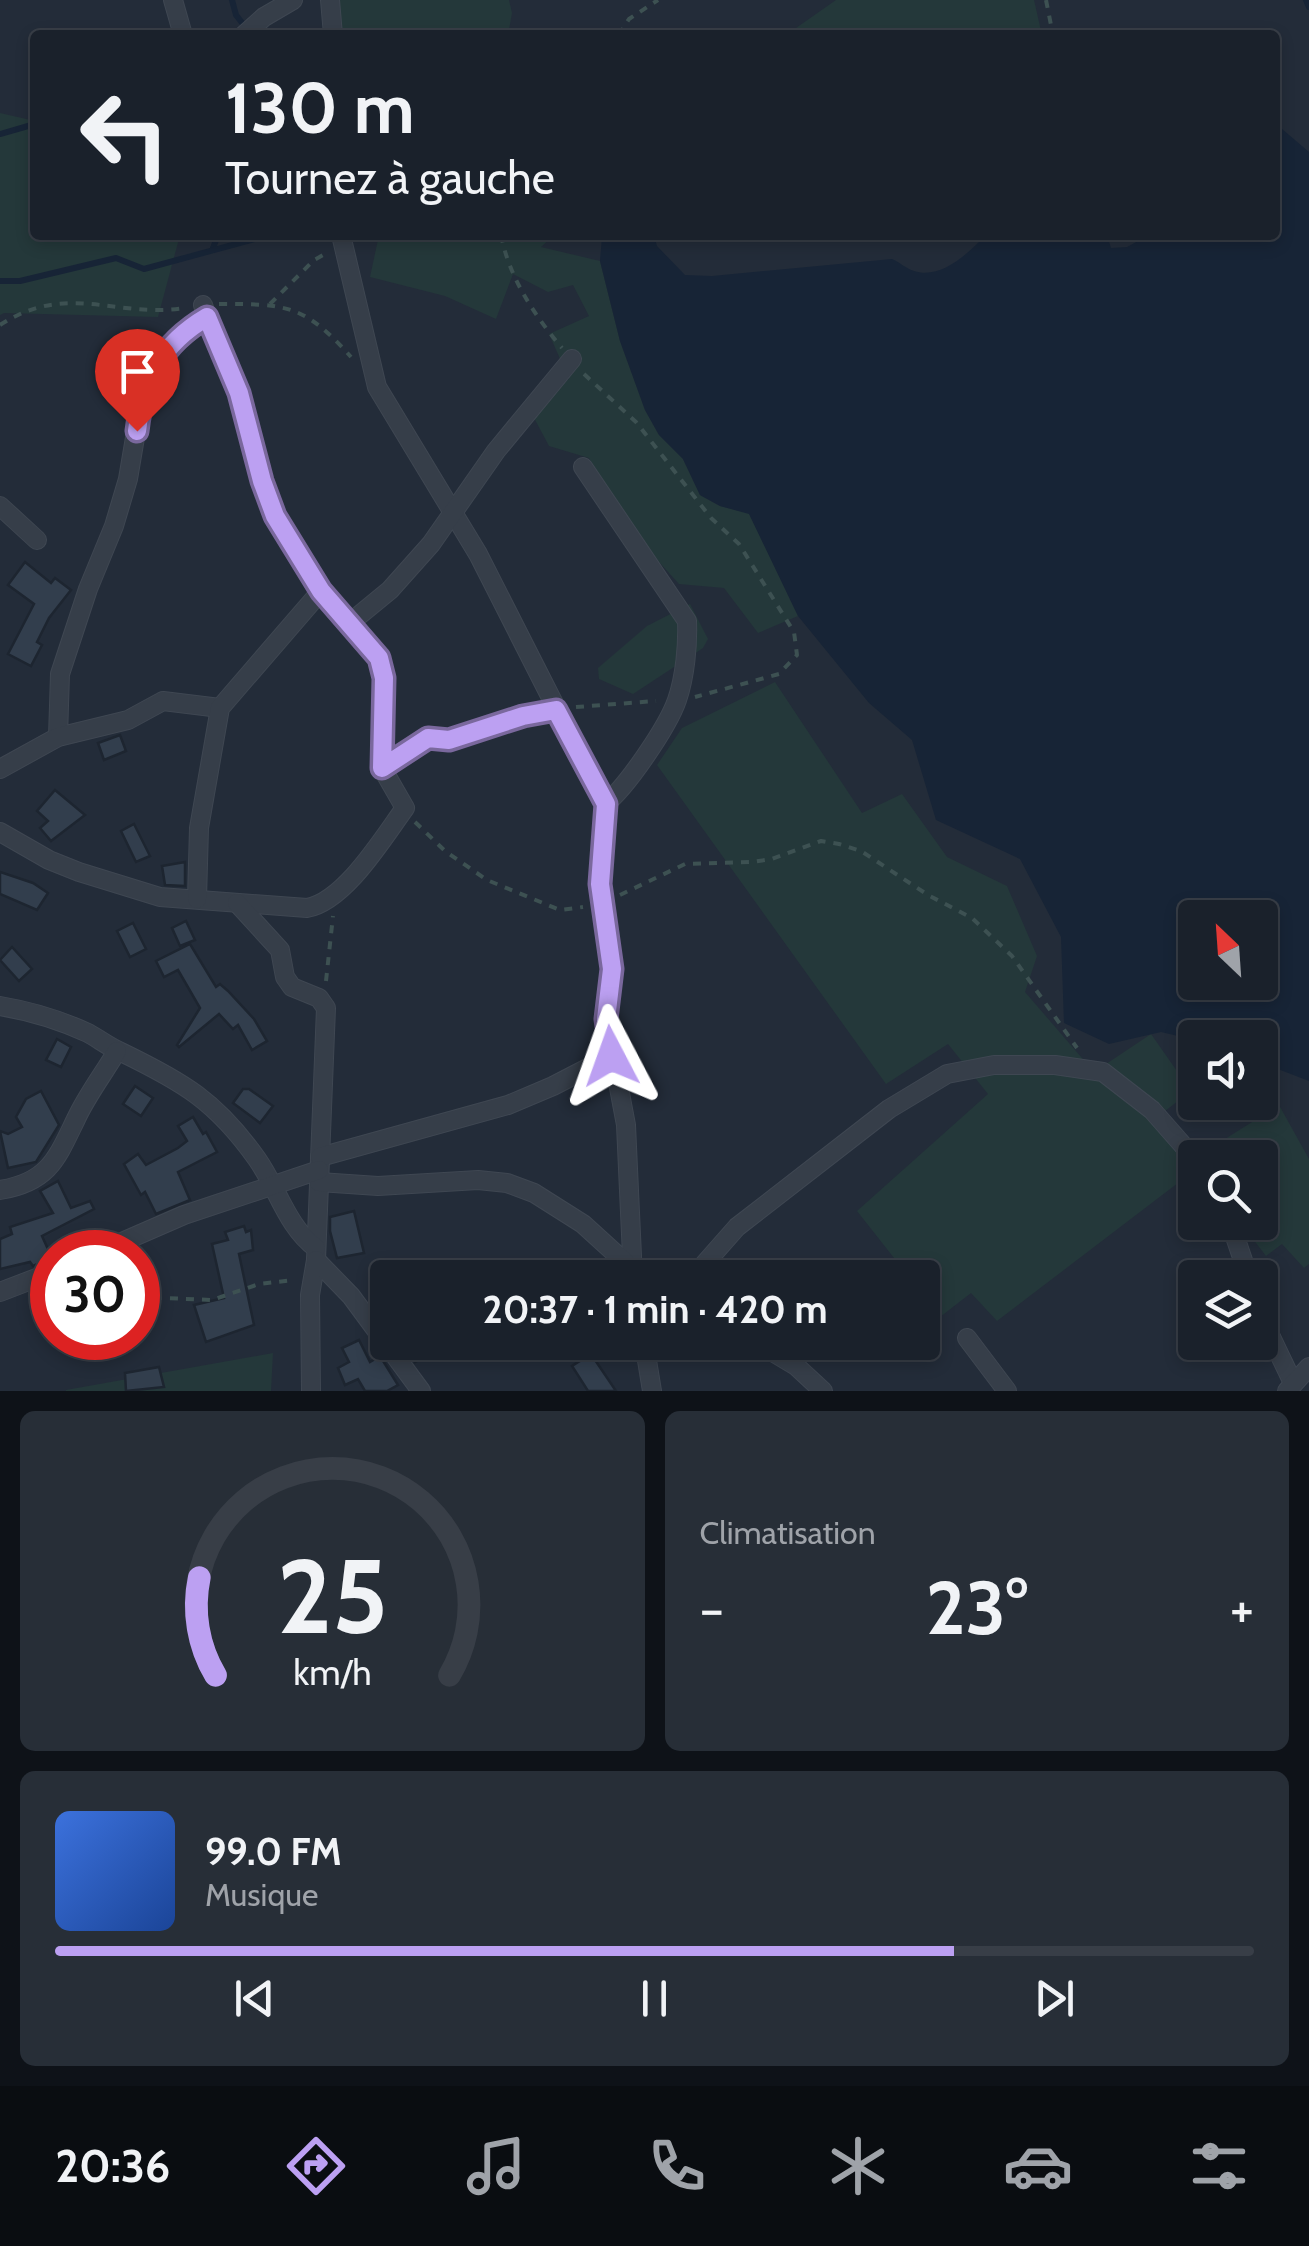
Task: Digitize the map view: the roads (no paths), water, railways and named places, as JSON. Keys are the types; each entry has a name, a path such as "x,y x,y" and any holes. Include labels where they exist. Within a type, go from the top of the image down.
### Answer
{"street":[{"path":"172,0 181,30"},
{"path":"250,30 293,0"},
{"path":"330,0 333,30"},
{"path":"342,240 377,387 454,514 606,804 600,884 612,969 606,1019 626,1125 636,1260"},
{"path":"0,832 78,872 160,897 307,908 324,903 338,892 405,808 382,768 384,678 376,650 321,591 275,516 239,393 205,311 163,354 149,376 114,526 60,674 58,737"},
{"path":"351,622 409,571 496,451 572,359"},
{"path":"583,467 686,621 688,640 677,700 620,792 606,804"},
{"path":"0,506 37,540"},
{"path":"197,899 198,828 220,708 321,591"},
{"path":"0,770 58,737 128,720 163,701 220,708"},
{"path":"382,768 428,738 449,740 523,716 556,710"},
{"path":"237,903 280,950 292,987 319,998 326,1008 311,1391"},
{"path":"0,1006 65,1024 175,1078 221,1113 273,1183 314,1262 351,1296 421,1391"},
{"path":"0,1190 34,1179 60,1156 76,1119 117,1051"},
{"path":"150,1230 273,1183 508,1105 611,1056"},
{"path":"708,1260 737,1228 889,1110 947,1074 994,1065 1092,1068 1110,1076 1152,1110 1179,1140"},
{"path":"319,1170 378,1186 478,1180 507,1183 534,1193 583,1224 620,1260"},
{"path":"0,1292 30,1280"},
{"path":"967,1338 1007,1391"},
{"path":"1278,1358 1290,1387 1309,1367"},
{"path":"647,1360 652,1391"},
{"path":"786,1360 822,1391"}],"water":[{"path":"1280,127 1309,152 1309,1081 1278,1069 1278,1020 1178,1020 1178,1036 1161,1032 1109,1044 1064,1023 1061,937 1020,859 936,820 912,740 869,703 798,616 749,514 720,506 700,495 683,459 659,435 645,410 620,341 600,261 602,240 655,240 685,275 712,276 892,259 914,271 935,272 954,263 981,240 1109,240 1111,248 1127,247 1140,240 1280,240"}],"waterway":[{"path":"232,0 236,15 247,29"},
{"path":"1306,0 1309,7"},
{"path":"0,134 30,125"},
{"path":"213,248 216,240"},
{"path":"0,281 20,281 116,258 144,269 251,240"}]}
